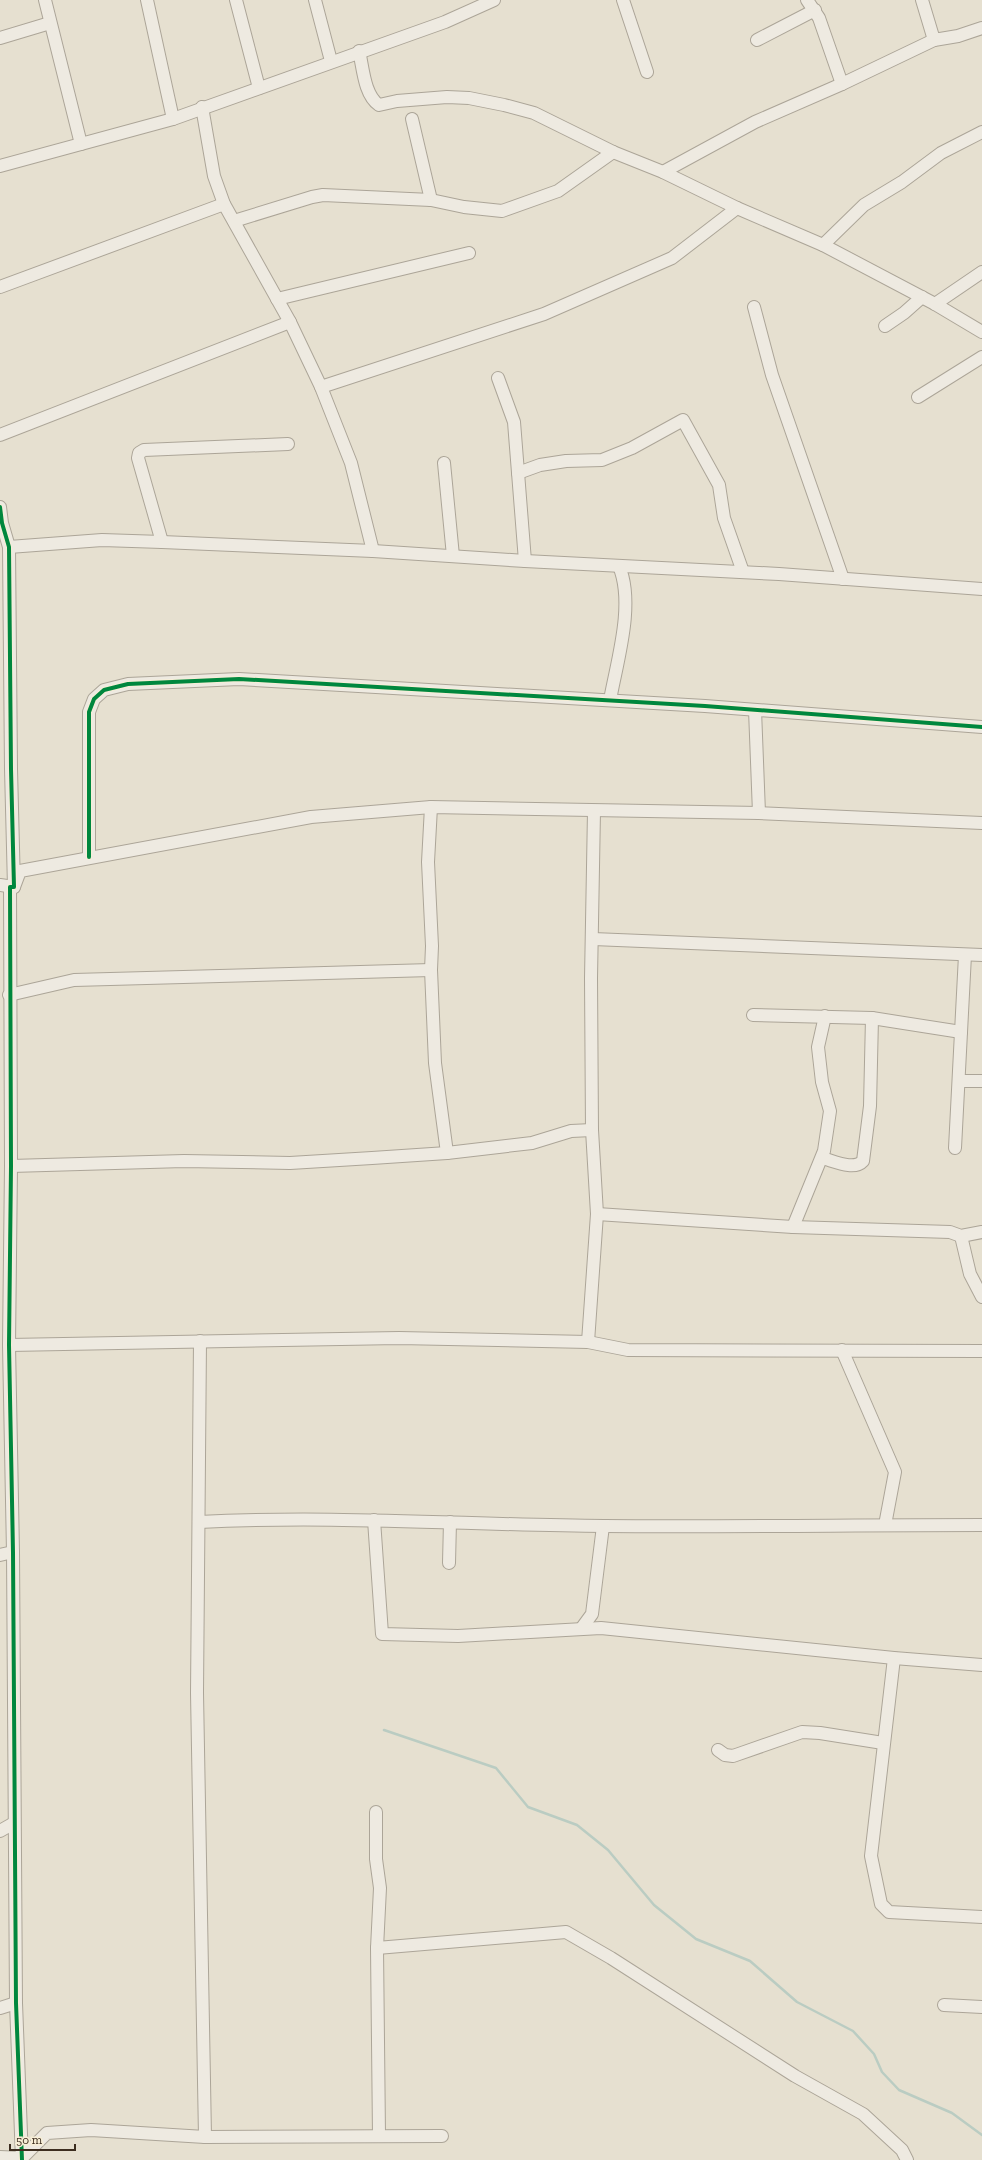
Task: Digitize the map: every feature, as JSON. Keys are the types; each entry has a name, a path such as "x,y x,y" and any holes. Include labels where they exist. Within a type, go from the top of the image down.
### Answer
{"street":[{"path":"45,0 81,144"},
{"path":"147,0 173,118"},
{"path":"236,0 259,88"},
{"path":"315,0 331,61"},
{"path":"0,166 173,118 359,51 445,22 494,0"},
{"path":"623,0 647,72"},
{"path":"922,0 934,40"},
{"path":"757,40 811,5 842,84"},
{"path":"0,38 50,22"},
{"path":"663,172 755,122 842,84 934,40 958,36 982,28"},
{"path":"359,51 369,93 374,101 379,105 397,101 447,97 468,98 504,104 534,113 613,152 663,172 737,208 823,245 936,304 982,332"},
{"path":"202,107 214,176 224,204 290,322 321,387 352,463 373,551"},
{"path":"412,119 431,200"},
{"path":"823,245 864,205 902,182 941,153 982,132"},
{"path":"234,220 323,195 431,200 464,207 502,211 558,191 613,152"},
{"path":"0,287 224,204"},
{"path":"321,387 551,311 672,258 737,208"},
{"path":"277,299 469,253"},
{"path":"936,304 982,272"},
{"path":"885,326 904,313 922,297"},
{"path":"754,307 772,375 843,579"},
{"path":"0,435 290,322"},
{"path":"918,397 982,357"},
{"path":"498,378 514,422 525,561"},
{"path":"518,473 540,465 566,461 602,460 632,448 683,420 719,485 724,518 743,572"},
{"path":"162,542 138,458 139,453 144,450 288,444"},
{"path":"444,463 453,556"},
{"path":"0,507 1,523 9,547 11,769 14,887"},
{"path":"9,547 102,540 373,551 525,561 743,572 982,589"},
{"path":"610,700 625,616 624,578 618,566"},
{"path":"624,578 643,567"},
{"path":"89,857 89,712 94,699 104,690 128,684 239,679 610,700 982,727"},
{"path":"755,710 759,813"},
{"path":"432,806 428,862 432,946 430,970 435,1063 447,1153"},
{"path":"22,2159 16,2003 13,1552 5,1227 11,1166 9,995 10,887 14,887 20,871 311,817 432,806 759,813 982,823"},
{"path":"588,1342 597,1214 592,1130 591,978 593,939 594,810"},
{"path":"0,885 14,887"},
{"path":"593,939 982,955"},
{"path":"955,1148 966,955"},
{"path":"9,995 74,980 430,970"},
{"path":"753,1015 872,1018 961,1032"},
{"path":"793,1227 822,1158 830,1111 822,1082 818,1047 825,1016"},
{"path":"822,1158 852,1166 860,1165 863,1161 870,1106 872,1018"},
{"path":"959,1081 982,1081"},
{"path":"11,1166 184,1161 290,1163 447,1153 532,1143 571,1131 592,1130"},
{"path":"597,1214 793,1227 950,1232 961,1236 982,1232"},
{"path":"961,1236 970,1274 982,1297"},
{"path":"9,1345 399,1338 588,1342 628,1350 982,1351"},
{"path":"200,1341 197,1693 205,2137"},
{"path":"842,1350 895,1472 885,1525"},
{"path":"199,1522 244,1519 374,1520 603,1526 982,1525"},
{"path":"374,1520 382,1634 458,1636 601,1628 894,1658 982,1665"},
{"path":"449,1563 450,1522"},
{"path":"581,1629 592,1614 603,1526"},
{"path":"0,1555 13,1552"},
{"path":"592,1614 601,1628"},
{"path":"894,1658 871,1856 881,1904 889,1912 982,1918"},
{"path":"718,1750 725,1755 733,1756 802,1732 820,1733 884,1743"},
{"path":"376,1812 376,1859 380,1888 377,1948 379,2135"},
{"path":"0,1831 14,1823"},
{"path":"377,1948 566,1932 650,1983 795,2076 863,2114 902,2150 907,2160"},
{"path":"0,2008 16,2003"},
{"path":"944,2005 982,2007"},
{"path":"22,2159 47,2133 91,2130 205,2137 379,2135 442,2136"},
{"path":"0,2157 22,2159"}],"waterway":[{"path":"384,1730 496,1768 528,1807 577,1825 608,1850 654,1905 696,1939 750,1961 797,2002 853,2031 874,2054 882,2072 899,2090 952,2113 982,2135"}],"cycle path":[{"path":"0,507 2,523 9,547 11,769 14,887 10,887 11,1166 9,1345 13,1552 16,2003 22,2160"},
{"path":"89,857 89,712 94,699 104,690 128,684 239,679 705,706 982,727"}]}
